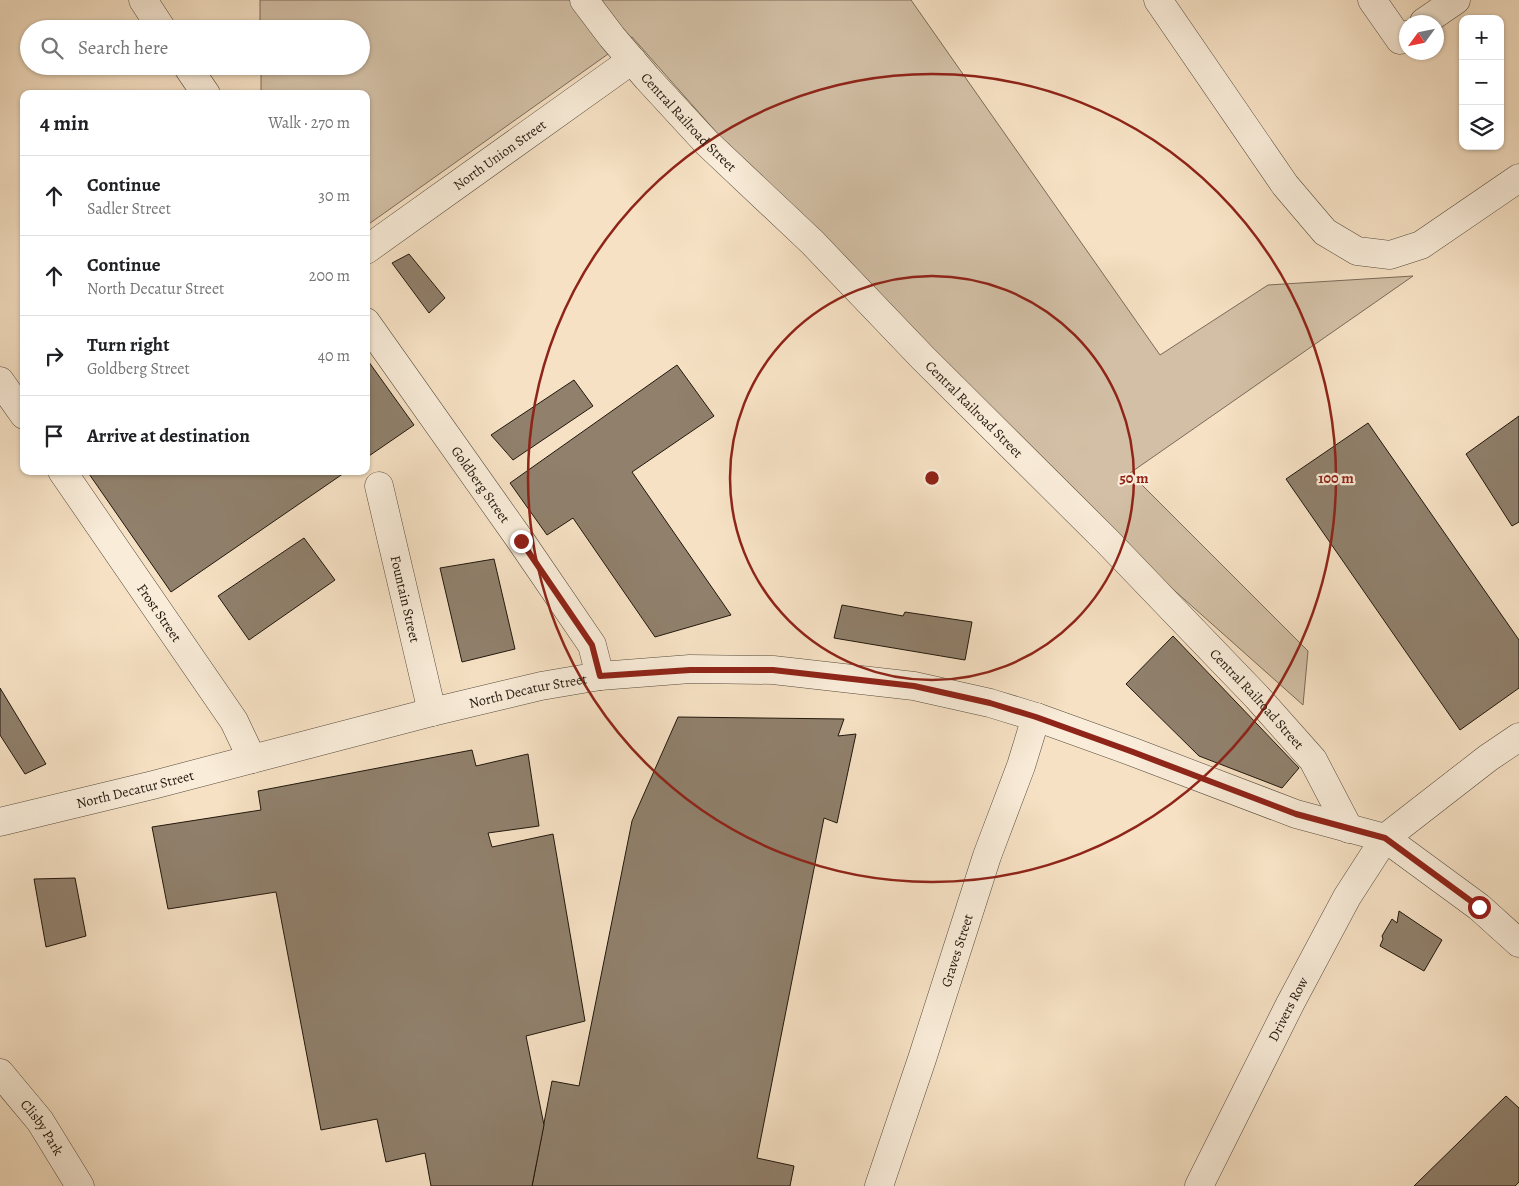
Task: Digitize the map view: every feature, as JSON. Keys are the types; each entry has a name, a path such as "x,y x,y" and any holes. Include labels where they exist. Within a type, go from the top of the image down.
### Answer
{"street":[{"path":"143,0 156,20"},
{"name":"Central Railroad Street","path":"584,0 647,78 706,142 812,242 923,358 1107,541 1257,697 1313,760 1349,829"},
{"path":"1158,0 1285,185 1325,232 1357,251 1390,254 1420,245 1519,178"},
{"path":"1372,0 1399,39"},
{"path":"1434,15 1456,0"},
{"name":"North Union Street","path":"370,247 632,60"},
{"path":"194,75 203,90"},
{"name":"Goldberg Street","path":"370,328 592,645 600,676"},
{"path":"0,381 20,409"},
{"name":"Frost Street","path":"65,475 234,721 252,759"},
{"name":"Fountain Street","path":"379,486 432,712"},
{"name":"North Decatur Street","path":"0,822 541,686 600,676 690,670 783,671 914,686 990,703 1036,717 1133,752 1296,814 1385,838"},
{"name":"Graves Street","path":"879,1186 987,856 1021,766 1036,717"},
{"path":"1519,737 1488,758 1385,838 1479,907 1519,943"},
{"name":"Drivers Row","path":"1199,1186 1347,897 1385,838"},
{"name":"Clisby Park","path":"0,1072 40,1121 80,1186"}],"shaded area":[{"path":"260,0 911,0 1160,355 1268,285 1413,276 1130,473 1308,651 1303,705 1148,567 756,177 632,37 370,223 370,90 261,90 261,75 370,75 370,20 260,20"}],"building":[{"path":"409,254 445,298 429,313 392,263"},
{"path":"370,364 414,425 370,455"},
{"path":"677,365 714,416 632,472 731,615 655,637 573,518 547,535 510,483"},
{"path":"574,380 593,406 513,460 491,435"},
{"path":"1519,416 1519,522 1512,526 1466,454"},
{"path":"1368,423 1519,640 1519,688 1460,730 1286,479"},
{"path":"90,475 341,475 171,592"},
{"path":"304,538 335,580 249,640 218,596"},
{"path":"494,559 515,649 462,662 440,568"},
{"path":"842,605 903,616 905,612 972,622 965,660 834,638"},
{"path":"1173,636 1299,768 1282,788 1199,756 1126,684"},
{"path":"0,688 46,764 25,774 0,735"},
{"path":"678,717 844,719 838,736 856,734 837,823 824,818 757,1158 794,1166 790,1186 532,1186 552,1081 579,1086 632,821"},
{"path":"472,750 476,766 528,754 539,826 488,833 492,847 553,834 585,1021 526,1036 544,1125 532,1186 431,1186 425,1153 386,1162 377,1119 321,1130 276,892 168,909 152,827 261,810 258,791"},
{"path":"75,878 86,936 46,947 34,879"},
{"path":"1399,911 1442,940 1424,971 1380,946 1383,939 1382,936 1392,919 1397,923"},
{"path":"1506,1096 1519,1108 1519,1182 1515,1186 1414,1186"}],"route":[{"path":"521,541 592,645 600,676 690,670 773,670 914,686 990,703 1036,717 1133,752 1296,814 1385,838 1479,907"}]}
